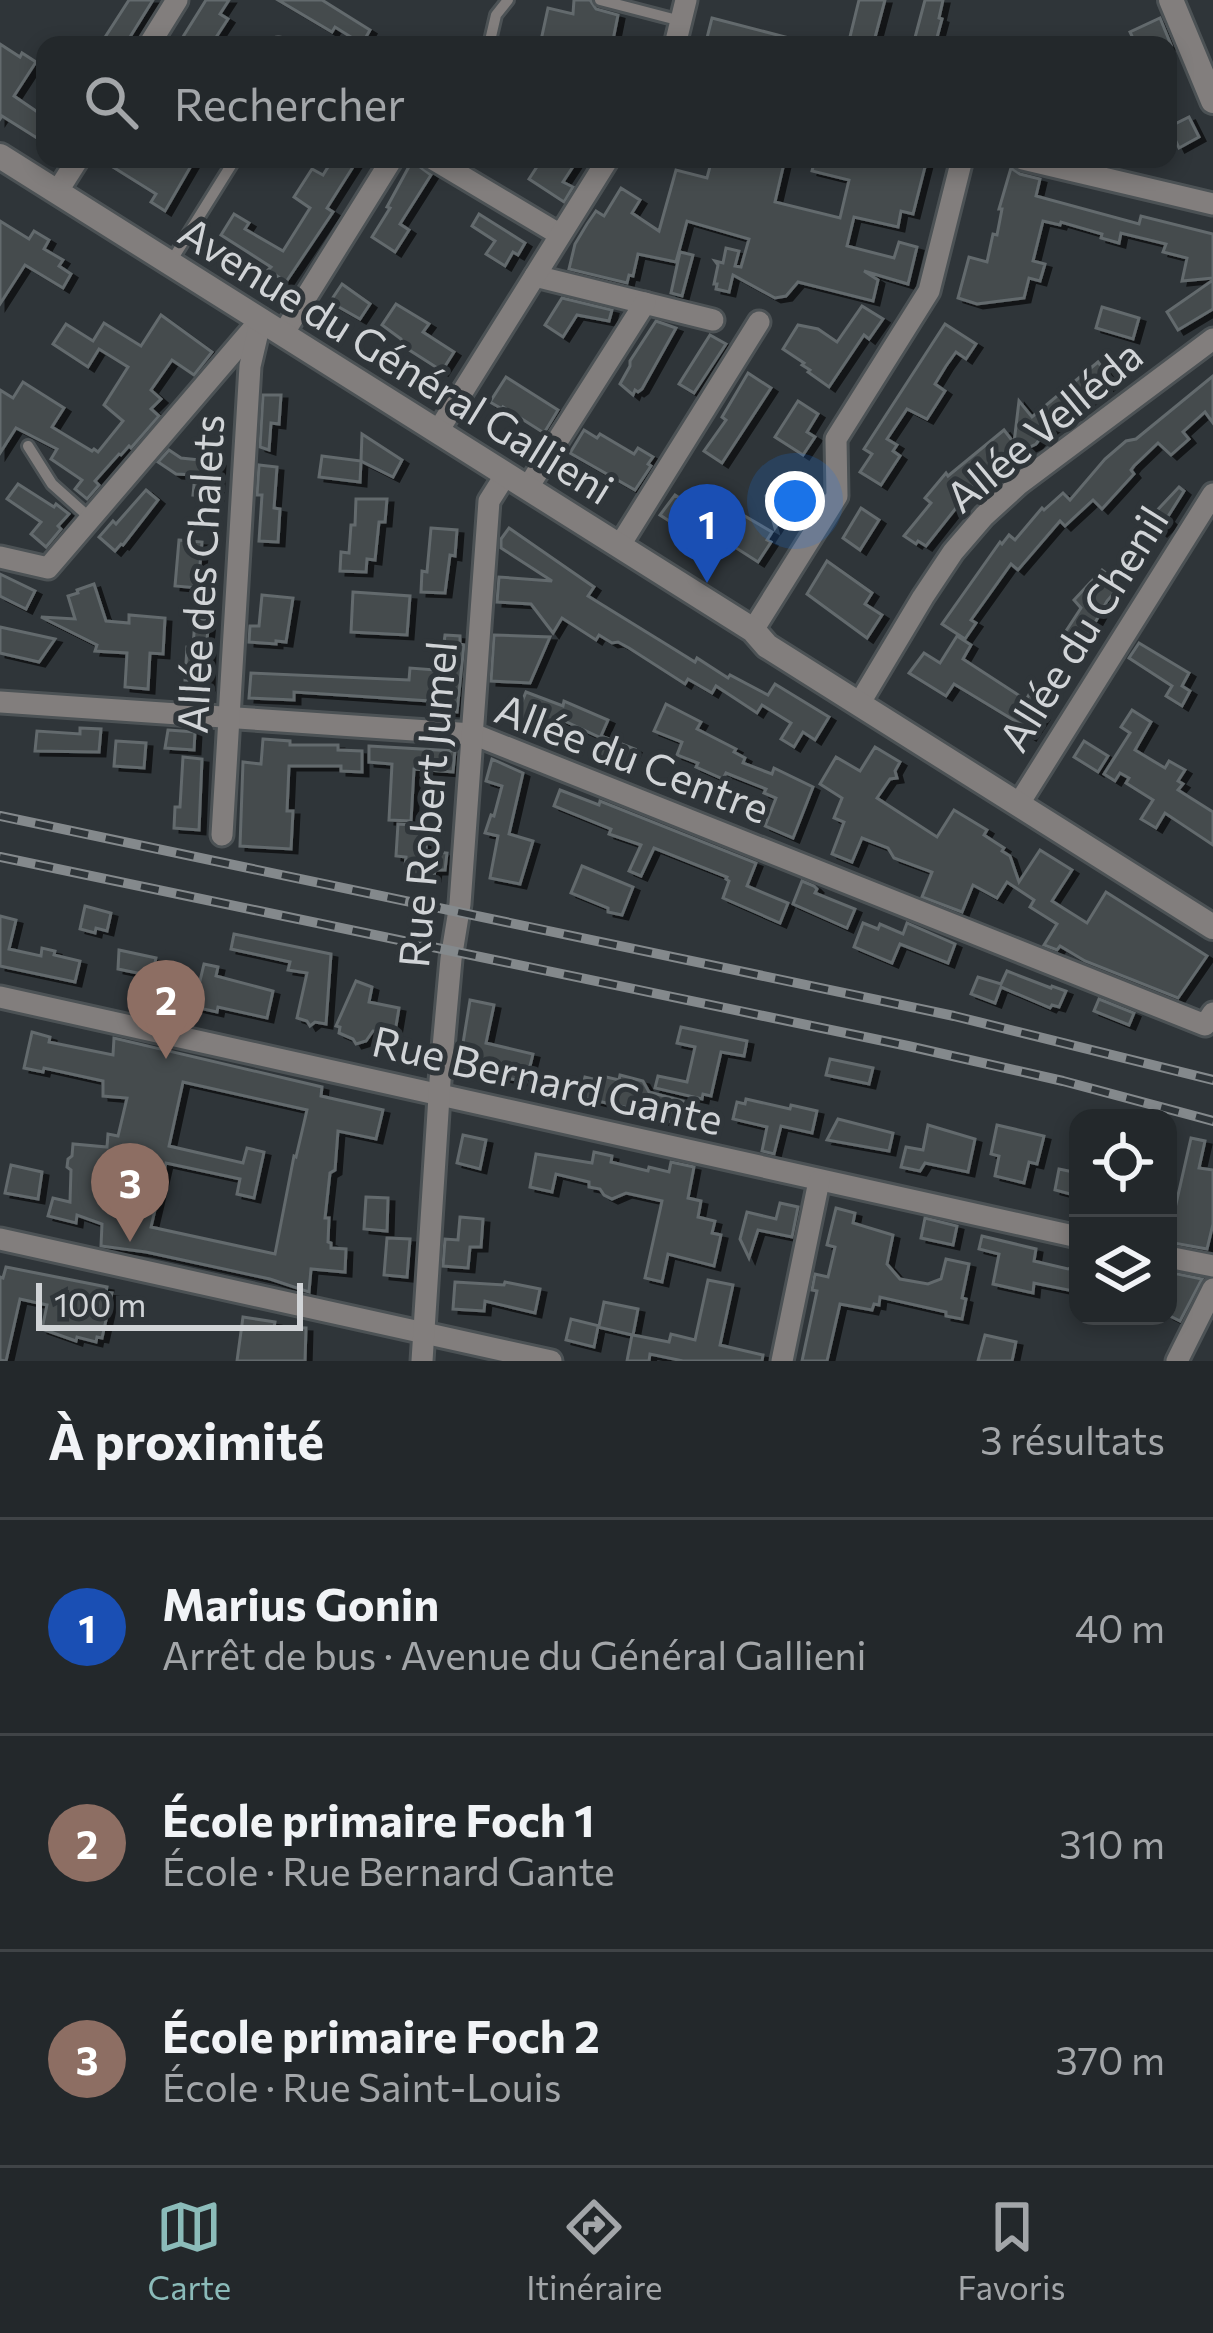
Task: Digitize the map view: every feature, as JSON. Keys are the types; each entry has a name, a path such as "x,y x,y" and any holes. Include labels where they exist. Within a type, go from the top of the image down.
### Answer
{"street":[{"path":"155,36 177,0"},
{"path":"1172,0 1213,101"},
{"name":"Avenue du Général Gallieni","path":"0,156 753,630 779,638 862,699 1213,927"},
{"path":"57,192 72,168"},
{"path":"283,334 386,168"},
{"path":"448,168 561,233"},
{"path":"438,431 602,168"},
{"path":"753,630 837,496 836,440 928,291 960,168"},
{"path":"1061,168 1213,204"},
{"path":"535,276 713,320"},
{"name":"Rue Robert Jumel","path":"422,1361 489,501 517,480 645,303"},
{"path":"0,557 48,568 261,320"},
{"name":"Allée des Chalets","path":"222,835 250,366 261,320"},
{"path":"620,545 759,322"},
{"name":"Allée Velléda","path":"862,699 933,582 984,516 1019,484 1213,339"},
{"name":"Allée du Chenil","path":"1021,800 1213,494"},
{"name":"Allée du Centre","path":"0,702 473,734 1204,1028"},
{"name":"Avenue du Général Gallieni","path":"1021,800 1213,915"},
{"name":"Rue Bernard Gante","path":"0,997 1069,1235"},
{"path":"782,1361 819,1180"},
{"path":"0,1239 551,1361"},
{"path":"1177,1259 1213,1266"},
{"path":"1177,1361 1213,1289"}],"lane":[{"path":"491,36 496,15 508,0"},
{"path":"599,0 683,10"},
{"path":"170,263 229,168"},
{"path":"28,446 52,484 90,518"}],"building":[{"path":"129,0 153,0 131,36 106,36"},
{"path":"206,0 229,0 220,14 228,19 217,36 184,36"},
{"path":"278,0 322,0 370,30 367,36 349,36 335,27 332,32"},
{"path":"574,0 590,0 596,9 618,15 614,36 542,36 548,8 573,14"},
{"path":"859,0 885,0 875,36 850,36"},
{"path":"925,0 943,0 937,36 915,36"},
{"path":"712,18 782,36 708,36"},
{"path":"1160,18 1167,36 1132,36 1130,32"},
{"path":"0,44 36,62 14,96 36,111 36,137 0,119"},
{"path":"1189,117 1199,137 1179,148 1177,123"},
{"path":"114,168 190,168 165,211 151,202 156,194"},
{"path":"327,168 352,168 327,208 333,212 286,282 221,235 234,214 249,223 245,229 283,251 310,208 294,197 312,169 323,175"},
{"path":"408,168 422,168 431,175 400,224 409,230 395,252 372,237"},
{"path":"536,168 572,168 563,182 573,187 564,202 529,179"},
{"path":"710,168 783,168 775,202 840,218 849,180 813,168 925,168 913,214 901,211 898,227 854,217 847,246 894,258 899,242 917,247 908,284 864,271 878,280 873,301 798,282 786,296 775,298 733,275 729,292 716,289 715,261 723,263 726,248 739,251 735,266 741,267 749,239 687,221 676,262 638,254 627,283 569,269 575,244 587,224 596,211 604,216 621,188 640,200 632,213 659,231 676,170 707,178"},
{"path":"1011,168 1040,179 1036,196 1139,224 1141,216 1213,234 1213,278 1182,281 1187,258 1163,252 1166,244 1121,233 1119,243 1061,222 1043,221 1033,261 1045,264 1040,281 1029,278 1024,298 977,304 958,298 969,257 987,262"},
{"path":"479,214 525,243 505,266 486,254 495,241 472,226"},
{"path":"0,221 29,239 34,231 49,240 44,249 63,260 59,266 71,274 63,288 25,265 0,304"},
{"path":"680,252 693,255 682,296 671,293"},
{"path":"1213,280 1213,309 1178,330 1167,312"},
{"path":"342,284 370,304 360,319 330,302"},
{"path":"562,298 612,310 609,321 577,315 563,337 545,325"},
{"path":"396,304 429,324 423,332 454,352 442,371 403,346 382,325"},
{"path":"862,306 883,319 869,339 864,335 829,387 783,349 798,325 818,329 837,342"},
{"path":"1102,307 1139,318 1133,339 1096,328"},
{"path":"161,315 212,352 194,375 172,360 151,390 161,399 151,409 159,416 95,481 99,485 87,499 75,489 82,480 51,459 57,449 16,428 0,453 0,390 13,398 23,382 64,408 52,427 98,452 123,421 104,405 128,367 99,349 88,367 53,344 66,324 93,341 104,323 141,346"},
{"path":"656,321 676,328 642,389 633,395 620,384"},
{"path":"945,324 976,344 966,359 956,352 946,366 935,384 945,391 927,419 907,409 887,439 897,445 893,451 900,456 881,485 860,472 872,454 864,449"},
{"path":"710,335 726,344 694,393 679,384"},
{"path":"1098,362 1113,382 978,487 975,484 926,546 904,536 931,503 925,498 946,473 948,476 1004,430 1014,443 1019,401 1032,417"},
{"path":"748,373 771,388 722,463 704,451 726,420 722,417"},
{"path":"1213,376 1213,423 1205,412 1183,432 1189,439 1171,455 1158,443 1102,509 1093,500 1065,526 1060,521 1018,570 1011,564 971,620 976,623 965,639 942,624 1000,542 1009,535 1015,540 1042,508 1063,493 1070,500 1105,459"},
{"path":"506,377 558,410 544,433 490,402"},
{"path":"263,395 281,395 279,424 271,423 269,450 260,447"},
{"path":"798,401 818,414 807,432 815,437 803,455 775,437"},
{"path":"584,430 634,454 638,448 653,457 635,490 570,453"},
{"path":"362,434 402,460 393,477 361,461"},
{"path":"169,450 181,458 219,462 217,496 193,495 195,475 176,474 158,462"},
{"path":"322,456 361,461 360,482 319,477"},
{"path":"259,465 277,467 278,542 259,541"},
{"path":"781,483 790,489 798,487 814,504 802,523 785,512 775,528 766,496"},
{"path":"18,484 69,514 46,547 31,534 41,522 7,499"},
{"path":"1179,487 1184,491 1167,518 1171,522 1161,532 1148,520"},
{"path":"146,490 158,500 115,551 99,537"},
{"path":"675,495 701,512 706,505 713,510 719,501 772,532 767,540 771,542 758,562 716,535 713,540 681,520 677,526 660,515"},
{"path":"356,499 387,499 385,522 379,522 375,560 367,559 366,572 340,571 341,552 349,553"},
{"path":"861,508 879,520 860,550 843,538"},
{"path":"431,528 457,530 445,593 421,592"},
{"path":"509,528 594,587 588,596 695,662 697,658 768,695 775,684 829,717 815,740 803,732 794,747 781,739 791,723 762,705 757,713 716,686 712,693 688,679 685,684 618,642 599,635 596,640 562,618 553,633 531,604 497,602 499,577 552,581 501,548"},
{"path":"179,540 202,542 198,588 175,586"},
{"path":"827,561 872,593 865,604 882,615 867,638 807,594"},
{"path":"1102,570 1121,585 1082,646 1064,634 1081,608 1074,600"},
{"path":"0,574 35,591 26,609 0,596"},
{"path":"94,584 106,621 129,623 129,615 165,618 163,654 150,653 148,689 125,687 127,653 95,651 97,645 41,617 75,619 68,596"},
{"path":"353,592 410,596 407,635 351,632"},
{"path":"262,595 293,598 286,642 249,642 250,626 259,626"},
{"path":"195,620 209,621 208,686 185,681"},
{"path":"0,627 55,639 39,662 0,653"},
{"path":"445,635 460,636 464,645 457,712 437,711 428,707 429,701 355,696 294,692 294,700 249,698 251,673 409,680 410,668 435,670"},
{"path":"494,635 550,637 530,683 491,681"},
{"path":"957,636 971,645 963,659 1026,700 1031,691 1042,699 1035,711 1043,716 1030,736 1018,728 1020,724 954,684 946,696 909,673 924,653 940,663"},
{"path":"1139,643 1189,673 1182,686 1190,691 1182,706 1166,696 1172,686 1129,658"},
{"path":"526,692 563,706 564,701 608,720 601,736 635,749 627,768 593,755 601,738 558,718 554,729 516,716"},
{"path":"666,704 701,722 697,729 736,749 745,758 743,763 772,774 774,768 813,787 793,838 765,826 776,798 764,793 766,789 696,767 698,763 677,755 682,742 654,731"},
{"path":"1132,710 1151,722 1135,750 1165,768 1169,761 1185,770 1178,790 1213,812 1213,845 1165,813 1156,828 1141,819 1153,800 1126,783 1129,778 1120,773 1115,781 1104,774 1130,733 1121,727"},
{"path":"80,728 101,729 99,752 35,751 37,731 80,734"},
{"path":"168,730 195,732 194,750 165,748"},
{"path":"263,739 362,751 362,772 341,771 341,766 289,766 291,849 240,846 243,762 261,764"},
{"path":"116,741 146,743 144,768 114,766"},
{"path":"1084,741 1108,756 1098,772 1074,757"},
{"path":"369,746 455,751 453,772 414,769 411,821 389,820 392,764 369,762"},
{"path":"875,747 900,762 897,778 890,779 877,798 937,837 954,810 987,830 984,835 1004,848 1019,882 1040,850 1072,870 1052,901 1087,923 1106,892 1207,956 1178,998 1085,961 1060,946 1057,950 1044,945 1057,924 1030,907 1034,900 1007,882 997,898 973,885 962,912 922,897 932,872 894,858 888,848 862,838 852,862 832,854 844,822 834,818 842,798 820,784 836,757 860,771"},
{"path":"183,757 202,759 199,830 174,828"},
{"path":"492,759 523,773 509,834 533,841 520,884 490,878 498,836 485,833 502,786 486,781"},
{"path":"560,790 599,805 600,801 756,863 747,886 788,903 780,923 723,898 727,877 654,848 641,876 629,871 641,845 554,806"},
{"path":"398,824 427,826 426,851 447,853 445,870 435,870 434,877 404,875 406,857 396,856"},
{"path":"582,866 633,887 622,915 571,893"},
{"path":"802,881 814,886 815,893 855,909 847,928 793,904"},
{"path":"85,906 111,913 107,931 80,929"},
{"path":"0,916 16,920 9,949 41,956 42,948 80,961 75,982 0,966"},
{"path":"863,923 903,934 907,923 955,944 948,963 900,944 892,963 854,947"},
{"path":"234,934 331,954 326,1024 310,1026 297,1018 307,973 288,970 290,962 231,949"},
{"path":"119,950 156,958 152,976 118,969"},
{"path":"204,964 218,967 216,976 273,991 267,1018 163,1000 167,978 199,985"},
{"path":"1007,971 1066,991 1059,1007 1050,1008 1001,987 995,1003 971,994 978,977 1001,984"},
{"path":"356,981 372,987 369,1002 399,1008 395,1032 373,1031 366,1041 356,1044 339,1033 336,1026"},
{"path":"1099,999 1134,1013 1129,1025 1094,1011"},
{"path":"470,1000 494,1005 486,1043 533,1054 526,1082 459,1068"},
{"path":"681,1027 747,1041 744,1056 721,1052 711,1096 703,1094 702,1099 655,1088 658,1076 687,1082 695,1047 677,1043"},
{"path":"32,1032 50,1037 49,1042 113,1055 114,1038 322,1087 321,1096 383,1110 376,1139 338,1131 325,1218 329,1218 331,1248 346,1249 345,1272 311,1269 309,1292 270,1279 101,1246 102,1224 77,1215 76,1223 48,1216 53,1198 70,1202 71,1170 67,1167 73,1144 107,1147 108,1134 118,1136 127,1098 103,1096 103,1081 24,1068","holes":["183,1082 307,1110 275,1254 151,1227 166,1163 240,1179 237,1194 254,1198 264,1152 247,1148 243,1163 169,1146"]},
{"path":"830,1059 873,1068 869,1084 826,1075"},
{"path":"620,1075 643,1081 649,1092 683,1101 678,1123 580,1097 585,1077 619,1080"},
{"path":"746,1099 817,1111 812,1133 781,1126 774,1154 762,1151 767,1127 733,1119 737,1102 745,1104"},
{"path":"838,1119 893,1133 889,1151 827,1140"},
{"path":"928,1125 975,1139 968,1172 925,1163 920,1171 901,1167 906,1147 923,1150"},
{"path":"997,1125 1044,1136 1037,1164 1029,1162 1024,1183 995,1176 999,1156 991,1154"},
{"path":"463,1135 486,1140 480,1169 457,1163"},
{"path":"1191,1138 1205,1141 1199,1168 1213,1170 1213,1224 1207,1249 1177,1244 1177,1200"},
{"path":"594,1152 612,1156 611,1162 648,1171 649,1167 669,1172 671,1162 694,1167 688,1198 701,1201 698,1217 715,1221 712,1233 721,1235 714,1266 668,1254 662,1282 645,1278 662,1201 626,1193 612,1199 589,1187 589,1182 556,1174 552,1192 530,1187 536,1154 592,1163"},
{"path":"11,1165 42,1172 38,1199 5,1193"},
{"path":"1059,1169 1069,1171 1069,1194 1055,1190"},
{"path":"366,1197 388,1198 387,1231 364,1229"},
{"path":"780,1203 798,1207 792,1237 758,1230 749,1258 740,1239 747,1212 776,1219"},
{"path":"836,1208 855,1213 853,1223 893,1235 887,1264 900,1279 928,1284 941,1279 946,1259 969,1264 962,1319 880,1297 872,1310 840,1304 827,1361 802,1361 817,1291 812,1290 815,1274 828,1277 835,1247 827,1245"},
{"path":"460,1217 483,1219 481,1247 470,1247 468,1268 443,1266 445,1239 458,1240"},
{"path":"925,1218 957,1226 953,1245 921,1238"},
{"path":"982,1236 1036,1249 1034,1261 1069,1268 1069,1290 1034,1283 1033,1293 993,1284 999,1254 979,1249"},
{"path":"387,1238 410,1239 407,1277 384,1275"},
{"path":"6,1267 107,1287 106,1292 112,1293 102,1338 97,1337 96,1342 77,1337 76,1341 42,1329 47,1305 20,1299 6,1361 0,1360 0,1277"},
{"path":"1177,1274 1202,1279 1180,1321"},
{"path":"708,1280 733,1285 720,1345 763,1355 762,1361 683,1361 650,1354 649,1361 627,1361 632,1335 598,1327 594,1347 566,1340 571,1319 599,1326 604,1302 638,1309 633,1335 669,1342 671,1334 695,1340"},
{"path":"455,1282 505,1282 540,1289 535,1313 485,1301 484,1311 453,1309"},
{"path":"243,1317 275,1322 274,1327 306,1328 305,1361 237,1361"},
{"path":"985,1335 1016,1342 1012,1361 978,1361"}],"railway":[{"path":"0,816 954,1016 1213,1080"},
{"path":"0,857 908,1046 1213,1121"}],"place":[{"name":"Marius Gonin","path":"707,583"},
{"name":"École primaire Foch 1","path":"166,1059"},
{"name":"École primaire Foch 2","path":"130,1242"}]}
